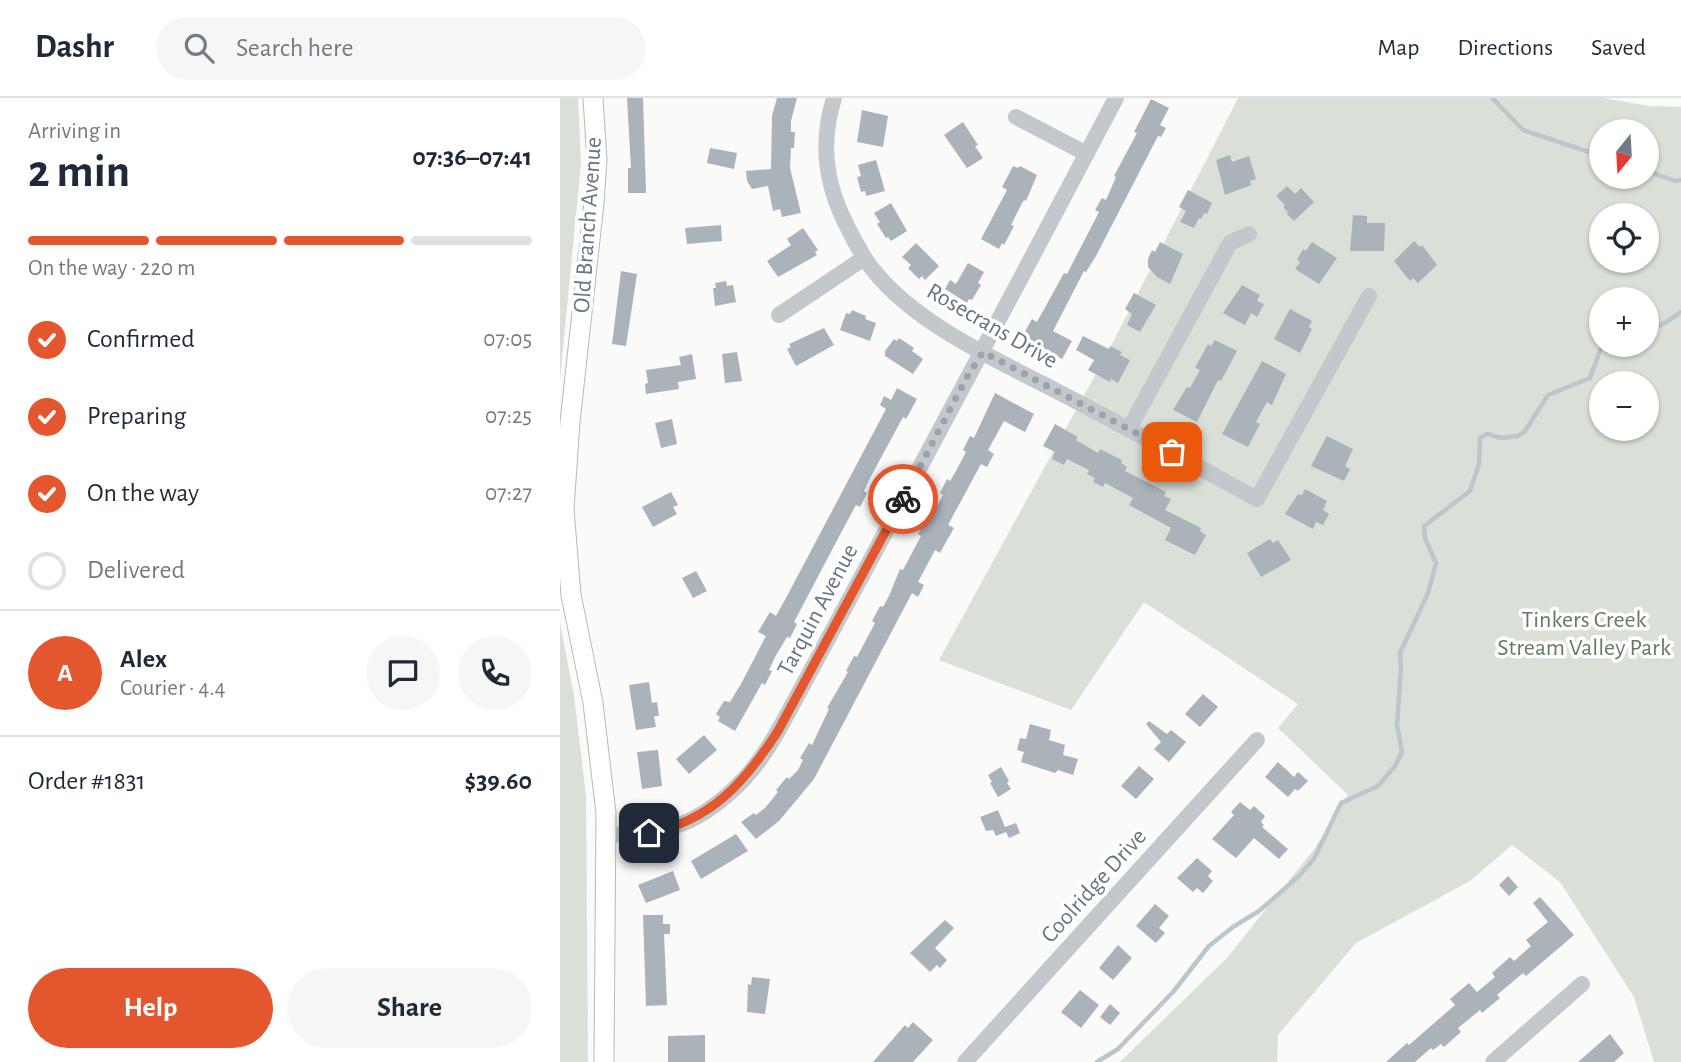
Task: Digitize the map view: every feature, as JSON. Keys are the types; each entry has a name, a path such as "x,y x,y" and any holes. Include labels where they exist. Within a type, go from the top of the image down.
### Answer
{"main road":[{"name":"Old Branch Avenue","path":"593,98 597,160 594,203 568,438 564,509 570,594 587,672 606,813 604,1062"}],"street":[{"name":"Rosecrans Drive","path":"834,98 825,141 827,177 836,205 864,258 884,282 935,324 983,352 1257,499 1369,296"},
{"name":"Tarquin Avenue","path":"605,835 649,833 681,825 713,807 736,787 755,765 784,721 1116,98"},
{"path":"1016,117 1087,154"},
{"path":"1129,429 1230,243 1249,234"},
{"path":"779,315 864,258"},
{"name":"Coolridge Drive","path":"965,1062 1257,740"},
{"path":"1493,1062 1583,984"}],"green space":[{"path":"560,98 578,98 581,163 560,379"},
{"name":"Tinkers Creek Stream Valley Park","path":"1238,98 1603,98 1649,106 1681,107 1681,1062 1654,1062 1634,997 1560,882 1512,845 1470,881 1356,943 1278,1035 1277,1062 1120,1062 1227,958 1315,848 1348,795 1278,728 1298,704 1144,602 1071,710 939,660 1110,348"},
{"path":"560,623 574,696 586,796 588,1062 560,1062"}],"building":[{"path":"627,98 643,98 646,193 628,193 628,168 631,168"},
{"path":"777,98 797,98 791,121 791,132 795,132 790,168 801,213 782,217 780,209 773,211 768,186 752,189 747,181 746,171 771,169 772,116"},
{"path":"1151,99 1169,108 1160,125 1166,128 1161,137 1158,136 1096,256 1086,272 1084,271 1053,331 1072,341 1062,359 1022,337 1032,319 1037,322 1064,273 1067,274 1099,212 1095,210 1102,198 1106,200 1116,177 1114,176 1137,133 1134,132"},
{"path":"862,110 888,116 883,147 857,142"},
{"path":"963,122 983,158 967,168 944,135"},
{"path":"710,148 737,153 734,169 707,163"},
{"path":"1230,155 1232,162 1249,156 1256,179 1250,181 1251,185 1225,195 1216,160"},
{"path":"876,160 885,191 866,196 865,191 861,192 857,177 861,176 858,165"},
{"path":"1013,166 1020,166 1037,175 1026,201 1022,203 1011,225 1014,226 999,249 981,239 1007,190 1002,187"},
{"path":"1287,186 1295,194 1301,188 1314,202 1294,221 1276,196"},
{"path":"1188,190 1212,203 1207,214 1204,213 1201,219 1199,218 1194,228 1180,222 1186,211 1179,207"},
{"path":"891,203 907,231 891,241 877,224 880,222 874,213"},
{"path":"1353,215 1367,216 1367,223 1385,223 1384,251 1350,251"},
{"path":"721,225 722,241 687,244 685,228"},
{"path":"803,228 818,250 815,252 817,255 778,277 767,261 791,245 787,239"},
{"path":"1414,241 1420,247 1422,245 1437,265 1418,283 1413,278 1410,281 1394,261"},
{"path":"1160,242 1183,254 1170,284 1157,277 1148,267 1152,250 1155,252"},
{"path":"1312,242 1337,258 1319,284 1295,269 1303,249 1306,251"},
{"path":"916,243 939,266 925,280 922,276 919,279 908,268 911,265 902,257"},
{"path":"968,263 984,272 978,283 981,285 972,300 969,299 967,303 945,289 950,280 956,284"},
{"path":"621,271 637,274 626,346 612,344"},
{"path":"726,281 727,286 733,285 736,302 715,306 715,283"},
{"path":"1242,285 1260,295 1257,301 1264,304 1257,317 1251,313 1245,325 1223,313"},
{"path":"1134,293 1156,305 1140,332 1127,325 1132,314 1125,309"},
{"path":"1290,309 1312,321 1309,327 1312,329 1300,353 1274,339"},
{"path":"852,310 876,323 870,341 840,330 846,313 850,314"},
{"path":"824,328 834,345 796,366 787,349 791,347 789,344"},
{"path":"1083,336 1109,349 1110,346 1122,352 1120,355 1130,360 1118,383 1111,379 1110,382 1088,370 1094,360 1076,350"},
{"path":"899,338 914,348 912,351 923,359 913,374 885,356 885,351 894,339 897,341"},
{"path":"1215,340 1237,351 1221,381 1218,380 1197,422 1173,410 1200,370 1195,368 1208,344 1211,346"},
{"path":"737,352 742,381 725,383 722,354"},
{"path":"692,354 696,379 678,382 679,389 646,394 646,370 681,365 679,357"},
{"path":"1262,361 1286,374 1272,405 1267,402 1256,422 1260,424 1248,447 1222,434"},
{"path":"897,388 917,399 906,419 903,417 869,480 864,491 867,493 860,507 856,505 843,529 794,622 797,624 790,638 787,637 775,657 765,685 762,683 735,731 718,721 720,717 716,714 724,701 730,702 742,682 766,636 758,632 770,612 776,616 786,598 886,409 880,405 884,396 891,400"},
{"path":"995,393 1034,414 1025,432 1004,421 988,450 994,454 987,467 981,464 948,525 954,528 940,553 935,550 918,582 924,585 918,597 912,593 814,779 779,821 756,839 741,822 765,808 787,777 789,779 798,770 803,760 800,758 809,743 812,745 829,709 827,708 848,672 846,671 854,656 857,657 875,623 872,621 889,596 900,569 903,570 921,536 918,534 926,519 929,521 943,495 940,493 947,479 950,481 956,471 966,452 963,450 970,436 974,438"},
{"path":"672,419 677,444 661,448 655,423"},
{"path":"1055,424 1098,453 1100,449 1122,460 1121,463 1127,467 1125,471 1166,492 1164,496 1171,499 1165,510 1201,528 1200,531 1206,535 1195,555 1165,540 1171,528 1129,505 1133,498 1105,483 1103,487 1093,482 1095,478 1087,474 1089,470 1067,459 1064,465 1052,459 1055,452 1043,446"},
{"path":"1327,436 1353,449 1345,466 1350,469 1344,481 1311,466"},
{"path":"1305,489 1327,501 1323,510 1329,514 1323,525 1316,522 1313,529 1285,514 1298,494 1302,495"},
{"path":"671,492 678,505 673,507 677,514 653,527 642,507"},
{"path":"1270,539 1273,543 1278,540 1291,560 1261,577 1247,553"},
{"path":"696,571 707,591 693,598 682,578"},
{"path":"649,682 652,703 657,702 659,716 654,716 656,727 636,730 629,685"},
{"path":"1203,694 1218,707 1200,727 1185,714"},
{"path":"1149,721 1167,734 1171,730 1186,742 1169,762 1154,749 1161,742 1146,724"},
{"path":"1030,724 1051,730 1049,740 1065,745 1063,755 1078,759 1073,775 1058,770 1055,773 1021,762 1024,752 1017,750 1020,738 1026,739"},
{"path":"704,735 717,750 689,774 676,759"},
{"path":"658,750 662,786 642,789 637,752"},
{"path":"1278,762 1294,777 1298,772 1308,781 1288,797 1265,777"},
{"path":"1139,766 1154,779 1136,799 1121,786"},
{"path":"1001,767 1011,789 998,797 988,775"},
{"path":"1240,802 1250,810 1254,806 1265,816 1261,822 1264,825 1262,827 1288,849 1279,859 1254,838 1236,858 1212,839 1234,815 1231,812"},
{"path":"998,810 1005,827 1016,823 1020,833 1009,838 1006,832 996,836 993,830 986,831 980,817"},
{"path":"736,834 748,851 701,879 691,861"},
{"path":"1197,858 1212,871 1208,876 1213,881 1203,893 1197,888 1193,892 1177,878"},
{"path":"673,871 680,890 646,903 638,885"},
{"path":"1508,876 1518,887 1509,896 1499,885"},
{"path":"1540,897 1574,935 1526,976 1523,973 1497,995 1500,998 1482,1013 1480,1010 1458,1028 1461,1032 1444,1047 1441,1044 1433,1050 1431,1048 1415,1062 1386,1062 1455,1005 1450,999 1469,983 1477,992 1495,977 1492,973 1510,957 1514,961 1531,946 1526,940 1548,922 1533,903"},
{"path":"1155,904 1169,916 1159,928 1165,933 1156,943 1136,926"},
{"path":"643,915 663,915 663,924 670,924 670,934 664,934 667,1005 646,1006"},
{"path":"945,920 954,928 935,948 947,960 940,968 937,965 930,972 910,953"},
{"path":"1118,945 1132,958 1113,980 1099,968"},
{"path":"752,977 770,979 765,1014 747,1012 748,984 751,985"},
{"path":"1080,990 1099,1005 1081,1028 1061,1012"},
{"path":"1110,1004 1120,1013 1110,1025 1100,1017"},
{"path":"913,1022 933,1040 913,1062 873,1062 905,1025 908,1028"},
{"path":"1610,1034 1624,1053 1614,1062 1578,1062"},
{"path":"705,1035 705,1062 668,1062 668,1036"}],"waterway":[{"path":"1492,98 1523,130 1589,152"},
{"path":"1659,175 1675,181 1681,180"},
{"path":"1659,326 1681,312"},
{"path":"1097,1062 1118,1049 1173,992 1209,946 1259,911 1298,877 1314,859 1341,803 1378,786 1395,766 1402,752 1397,725 1400,653 1428,593 1436,563 1425,538 1424,526 1470,491 1479,464 1480,438 1487,434 1502,438 1518,436 1525,431 1548,395 1590,378 1598,357"}],"way so far":[{"path":"903,499 975,362 983,352 1172,452"}],"route":[{"path":"649,833 681,825 713,807 736,787 765,752 903,499"}]}
